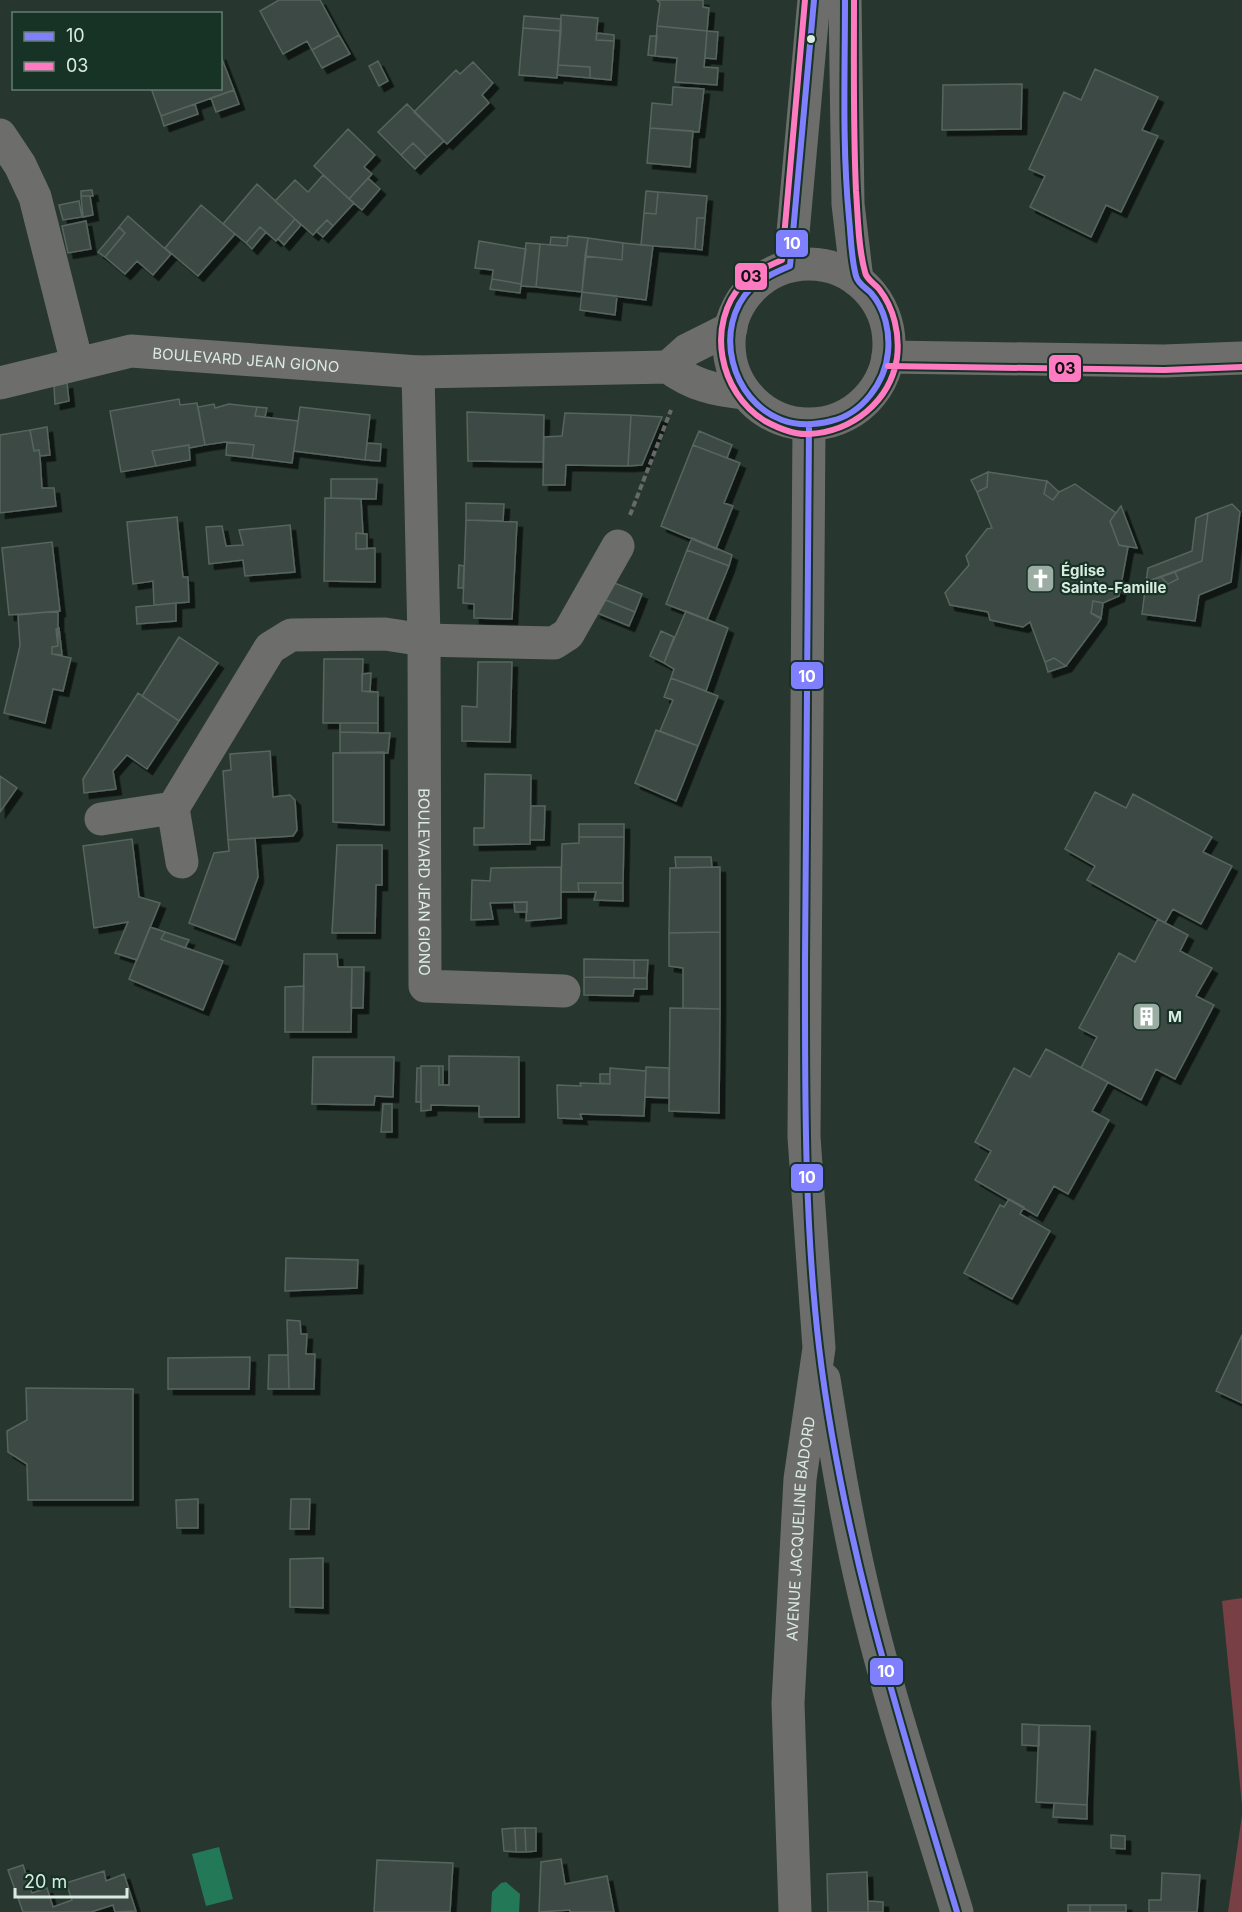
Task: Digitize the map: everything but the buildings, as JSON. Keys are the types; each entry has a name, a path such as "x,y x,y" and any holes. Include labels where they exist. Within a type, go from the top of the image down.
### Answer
{"street":[{"path":"790,266 814,0"},
{"path":"845,0 848,204 857,280"},
{"path":"0,135 20,165 35,197 77,363"},
{"path":"813,264 836,268 857,280 873,295 884,314 889,335 888,357 882,379 870,398 852,413 831,422 809,426 785,422 762,410 744,393 733,370 728,346 732,319 745,295 765,276 790,266 813,264"},
{"path":"730,328 687,350 668,367 687,381 712,390 744,393"},
{"name":"BOULEVARD JEAN GIONO","path":"0,383 131,351 418,372 668,367"},
{"path":"888,357 1164,361 1242,358"},
{"name":"BOULEVARD JEAN GIONO","path":"418,372 424,640 425,986 564,991"},
{"name":"AVENUE JACQUELINE BADORD","path":"795,1912 789,1682 800,1479 819,1348 804,1137 809,426"},
{"path":"182,861 173,808 270,648 291,635 385,634 424,640 554,644 568,634 618,546"},
{"path":"101,819 173,808"},
{"path":"819,1348 844,1504 862,1585 885,1673 957,1912"}],"path":[{"path":"618,546 675,401 668,367"}],"shaded area":[{"path":"1242,1598 1242,1805 1222,1601"},
{"path":"1242,1815 1242,1912 1228,1912"},
{"path":"219,1847 233,1899 206,1906 192,1854"},
{"path":"506,1882 520,1894 519,1912 491,1912 492,1892 501,1883"}],"transit line":[{"name":"03","path":"805,0 782,260 756,272 743,283 731,300 724,318 721,337 722,357 728,376 749,409 775,426 802,434 824,432 839,427 854,421 866,412 886,388 897,358 898,340 892,313 884,296 866,275 860,242 854,143 854,0"},
{"name":"10","path":"814,0 790,266 764,278 751,288 739,304 732,323 730,342 739,380 750,397 764,411 782,420 807,424 825,422 853,412 877,386 888,352 887,329 883,313 876,299 857,279 852,254 845,163 845,0"},
{"name":"03","path":"888,366 1164,370 1242,367"},
{"name":"10","path":"809,425 805,1058 806,1154 814,1299 829,1419 858,1562 895,1702 957,1912"}],"place":[{"name":"Église Sainte-Famille","path":"1040,579"},
{"name":"M","path":"1147,1016"}]}
